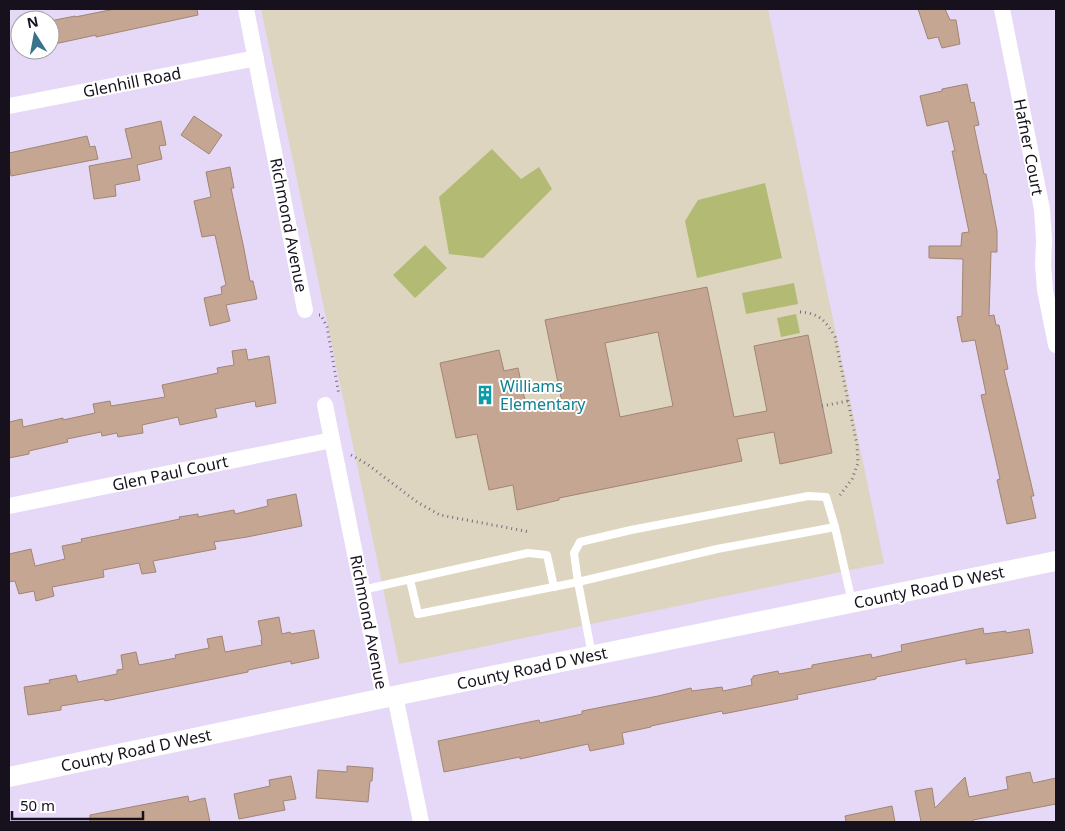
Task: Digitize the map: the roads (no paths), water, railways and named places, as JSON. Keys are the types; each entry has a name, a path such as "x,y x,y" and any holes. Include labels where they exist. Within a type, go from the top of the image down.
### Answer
{"street":[{"name":"Richmond Avenue","path":"246,9 306,310"},
{"name":"Hafner Court","path":"1002,9 1042,209 1045,290 1056,345"},
{"name":"Glenhill Road","path":"9,106 256,58"},
{"name":"Richmond Avenue","path":"332,402 333,446 362,590 421,822"},
{"name":"Glen Paul Court","path":"9,506 333,446"},
{"name":"County Road D West","path":"9,777 592,655 1056,561"}],"lane":[{"path":"592,655 574,553 580,542 631,530 808,496 826,497 835,527 852,602"},
{"path":"410,580 418,614 578,582 717,550 835,527"},
{"path":"362,590 528,553 547,555 554,587"}],"place":[{"name":"Williams Elementary","path":"485,395"}]}
